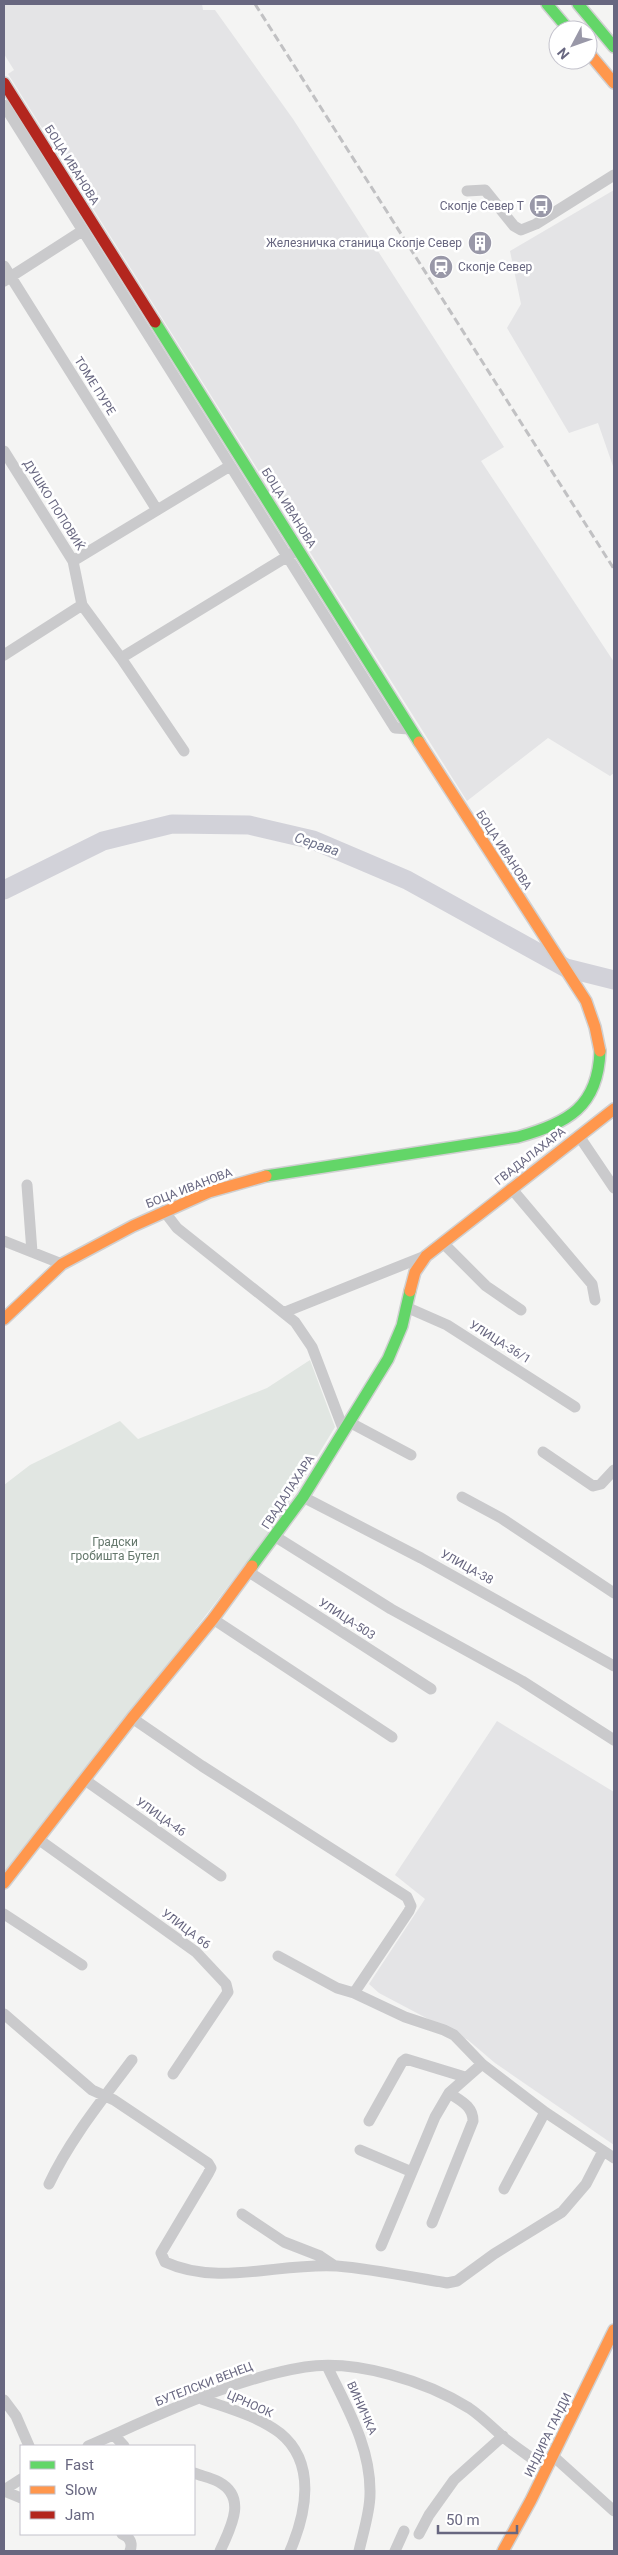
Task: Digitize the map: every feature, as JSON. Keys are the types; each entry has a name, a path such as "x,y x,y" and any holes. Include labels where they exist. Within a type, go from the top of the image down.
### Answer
{"street":[{"path":"547,4 561,20"},
{"path":"578,4 614,46"},
{"path":"598,64 614,83"},
{"name":"БОЦА ИВАНОВА","path":"4,83 299,550 409,729 586,1001 598,1024 604,1055 599,1080 585,1105 570,1118 536,1133 266,1176 210,1192 164,1211 62,1264 46,1277 4,1319"},
{"path":"4,105 395,728 409,729"},
{"path":"467,191 485,190 514,226 521,230 536,224 614,175"},
{"path":"7,278 82,231"},
{"name":"ТОМЕ ПУРЕ","path":"4,266 7,278 157,510"},
{"path":"129,306 140,299"},
{"name":"ДУШКО ПОПОВИЌ","path":"4,451 73,561 82,605"},
{"path":"73,561 230,466"},
{"path":"122,658 299,550"},
{"path":"4,655 82,605 122,658 184,751"},
{"path":"585,1105 590,1127"},
{"name":"ГВАДАЛАХАРА","path":"4,1883 132,1718 213,1619 276,1537 303,1497 388,1359 402,1326 415,1272 426,1256 614,1109"},
{"path":"579,1136 614,1188"},
{"path":"27,1185 32,1252"},
{"path":"511,1188 592,1284 595,1300"},
{"path":"164,1211 184,1235 285,1312 295,1322 312,1347 346,1427 411,1455"},
{"path":"4,1241 62,1264"},
{"path":"443,1243 486,1286 521,1310"},
{"path":"285,1312 426,1256"},
{"name":"УЛИЦА-36/1","path":"406,1307 447,1325 575,1407"},
{"path":"544,1452 593,1486 601,1484 614,1470"},
{"name":"УЛИЦА-38","path":"303,1497 421,1558 614,1666"},
{"path":"462,1497 501,1518 614,1593"},
{"path":"276,1537 391,1609 522,1681 614,1740"},
{"name":"УЛИЦА-503","path":"249,1572 430,1689"},
{"path":"213,1619 392,1737"},
{"path":"132,1718 202,1766 407,1897 410,1906 409,1911 354,1993"},
{"name":"УЛИЦА-46","path":"85,1780 221,1876"},
{"name":"УЛИЦА 66","path":"38,1839 196,1952 226,1984 228,1992 173,2074"},
{"path":"4,1914 82,1965"},
{"path":"278,1956 321,1981 354,1993 405,2017 444,2030 461,2041 482,2064 545,2112 614,2158"},
{"path":"4,2014 103,2097 114,2100 198,2155 211,2168 161,2253 165,2262 182,2268 218,2274 336,2266 447,2283 457,2281 494,2254 562,2212 586,2184 604,2151"},
{"path":"369,2121 402,2062 406,2059 465,2077"},
{"path":"50,2184 57,2168 103,2097 132,2060"},
{"path":"381,2246 435,2117 449,2093 482,2064"},
{"path":"432,2223 474,2121 473,2112 468,2106 449,2093"},
{"path":"504,2188 545,2112"},
{"path":"360,2150 412,2172"},
{"path":"242,2214 284,2242 320,2256 336,2266"},
{"name":"ИНДИРА ГАНДИ","path":"503,2551 553,2456 614,2330"},
{"name":"БУТЕЛСКИ ВЕНЕЦ","path":"90,2445 263,2376 307,2367 327,2366 368,2370 432,2389 469,2408 546,2469"},
{"name":"ВИНИЧКА","path":"327,2366 357,2428 368,2461 370,2496 359,2551"},
{"name":"ЦРНООК","path":"202,2399 264,2424 280,2434 292,2447 301,2465 306,2488 304,2514 290,2551"},
{"path":"4,2400 16,2416 29,2445"},
{"path":"114,2435 123,2445"},
{"path":"418,2534 428,2515 454,2480 503,2436"},
{"path":"553,2456 614,2511"},
{"path":"195,2473 219,2482 233,2496 235,2505 233,2522 220,2551"},
{"path":"4,2491 20,2480"},
{"path":"4,2491 20,2498"},
{"path":"395,2551 404,2531"},
{"path":"123,2535 130,2540 132,2546 130,2551"}],"shaded area":[{"path":"4,4 202,4 203,10 215,10 293,119 504,447 481,461 614,662 614,773 610,776 548,738 467,801 8,74 14,70 4,54"},
{"path":"614,190 614,469 598,423 569,433 507,328 521,304 510,251"},
{"path":"497,1721 614,1792 614,2145 495,2063 468,2040 379,1993 369,1984 425,1899 395,1875"}],"green space":[{"name":"Градски гробишта Бутел","path":"310,1360 335,1427 278,1521 4,1879 4,1485 30,1465 120,1421 138,1439 267,1388"}],"waterway":[{"name":"Серава","path":"4,890 103,841 172,824 249,825 313,840 407,880 566,968 614,980"}],"railway":[{"path":"255,4 614,569"}],"traffic: fast":[{"path":"547,4 561,20"},
{"path":"578,4 614,47"},
{"path":"155,322 419,742"},
{"path":"266,1176 518,1137 536,1132 552,1126 565,1118 577,1110 586,1099 598,1070 600,1051"},
{"path":"252,1566 303,1497 388,1359 402,1326 410,1291"}],"traffic: slow":[{"path":"598,64 614,83"},
{"path":"419,742 586,1001 595,1027 600,1051"},
{"path":"410,1291 415,1272 426,1256 614,1109"},
{"path":"4,1319 62,1264 133,1226 209,1192 266,1176"},
{"path":"4,1883 132,1718 213,1619 252,1566"},
{"path":"503,2551 531,2500 614,2330"}],"traffic: jam":[{"path":"4,83 155,322"}],"place":[{"name":"Скопје Север Т","path":"541,206"},
{"name":"Железничка станица Скопје Север","path":"480,243"},
{"name":"Скопје Север","path":"441,267"}]}
